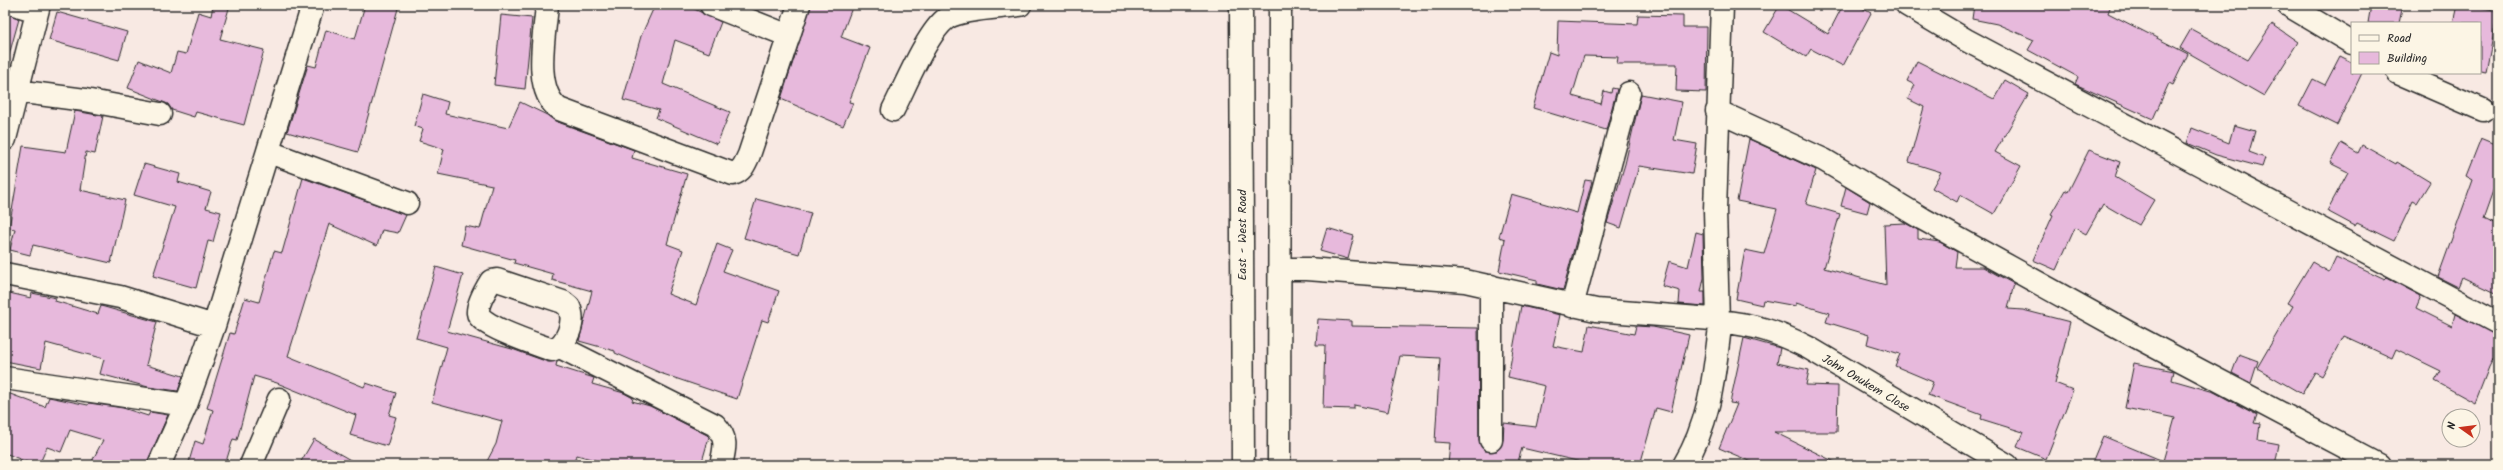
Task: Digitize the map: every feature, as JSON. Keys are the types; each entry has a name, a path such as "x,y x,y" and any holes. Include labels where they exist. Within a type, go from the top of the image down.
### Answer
{"street":[{"path":"159,465 186,405 214,326 269,152 313,5"},
{"path":"547,5 542,73 551,103 559,109 734,174 739,172 749,155 799,5"},
{"path":"711,5 789,36"},
{"path":"893,110 935,29 948,18 962,13 1020,5"},
{"name":"East - West Road","path":"1241,5 1243,465"},
{"path":"1279,465 1280,5"},
{"path":"1684,465 1695,448 1708,411 1720,327 1718,321 1715,210 1717,111 1722,5"},
{"path":"1907,5 1966,40 2498,323"},
{"path":"2288,5 2351,42"},
{"path":"5,138 16,91 31,7"},
{"path":"2400,74 2483,110"},
{"path":"16,91 85,100 160,114"},
{"path":"1572,306 1629,93"},
{"path":"1717,111 1824,160 1923,219 2129,333 2379,465"},
{"path":"269,152 407,203"},
{"name":"John Onukem Close","path":"1280,269 1307,269 1465,281 1572,306 1596,310 1712,318 1718,321 1750,324 1775,332 1809,348 2007,465"},
{"path":"5,274 120,297 214,326"},
{"path":"1491,286 1491,440"},
{"path":"560,347 715,425 724,433 725,446 721,465"},
{"path":"5,378 186,405"},
{"path":"251,465 279,399"}],"building":[{"path":"213,5 230,5 220,39 264,50 244,125 196,112 194,117 172,110 168,104 128,88 139,60 171,73 177,52 186,54 198,12 211,16"},
{"path":"365,5 399,5 358,152 287,132 308,65 316,67 326,30 355,39"},
{"path":"655,5 686,5 721,22 709,53 675,40 663,84 730,112 717,144 656,118 659,110 623,100 641,36"},
{"path":"811,5 853,5 841,37 870,48 849,102 853,103 843,126 781,99"},
{"path":"1780,5 1828,34 1843,5 1856,5 1871,13 1843,66 1811,49 1806,57 1764,32"},
{"path":"1974,5 2111,5 2108,13 2188,54 2173,85 2169,83 2153,119 2075,84 2078,77 2028,50 2034,40 1997,24 1972,19"},
{"path":"2371,5 2403,5 2399,22 2368,22"},
{"path":"2457,5 2470,5 2498,11 2486,72 2481,71 2481,22 2453,22"},
{"path":"5,11 19,19 9,55 5,54"},
{"path":"57,12 127,32 119,60 49,40"},
{"path":"501,15 532,18 525,89 494,85"},
{"path":"1638,15 1683,16 1683,27 1707,27 1706,92 1676,91 1677,64 1617,64 1618,57 1584,56 1572,96 1601,104 1604,91 1611,93 1612,88 1617,89 1606,130 1533,108 1549,52 1557,55 1558,21 1637,24"},
{"path":"2272,24 2298,42 2264,96 2180,48 2191,29 2248,60"},
{"path":"2340,56 2351,62 2351,74 2362,74 2337,125 2299,106 2313,79 2325,85"},
{"path":"1917,61 1994,99 2005,80 2029,94 1995,152 2021,166 1994,214 1960,195 1957,202 1932,188 1941,172 1909,162 1924,107 1908,99 1915,85 1907,81"},
{"path":"423,94 448,102 445,114 508,128 520,102 547,115 555,121 634,150 632,158 687,174 667,244 683,250 668,294 696,305 717,244 732,250 723,271 779,291 768,322 762,320 737,399 663,374 615,353 615,351 579,341 592,291 552,280 553,274 514,263 515,260 461,245 465,226 480,229 492,185 438,174 444,149 419,141 423,129 414,126"},
{"path":"1641,94 1682,102 1674,140 1697,144 1692,174 1639,166 1621,228 1607,223 1625,164"},
{"path":"75,111 103,116 95,154 86,152 80,190 125,200 111,263 33,245 30,255 10,250 15,229 9,228 23,146 66,152"},
{"path":"2234,125 2255,131 2249,152 2265,158 2262,167 2216,155 2187,143 2192,128 2229,143"},
{"path":"2481,138 2498,145 2498,190 2494,188 2483,219 2498,226 2498,294 2462,277 2458,287 2438,277 2473,180 2466,176"},
{"path":"1749,139 1816,170 1806,204 1840,214 1824,268 1886,285 1884,224 1905,223 1918,230 1918,239 1940,242 1957,252 1955,267 1983,267 2014,284 2008,309 2023,310 2070,322 2055,383 2073,390 2046,459 2017,447 2023,432 1981,419 1982,415 1928,395 1933,382 1895,366 1900,354 1867,344 1869,335 1826,322 1829,313 1796,303 1796,306 1763,300 1762,305 1736,299 1745,250 1764,254 1777,209 1737,201"},
{"path":"2341,143 2358,153 2362,145 2396,164 2397,162 2430,182 2417,203 2413,201 2394,241 2357,223 2355,226 2327,211 2348,172 2330,163"},
{"path":"2089,150 2120,162 2115,177 2154,200 2139,225 2103,204 2086,234 2075,228 2056,270 2033,260 2053,215 2051,214 2065,190 2068,192"},
{"path":"144,164 180,174 178,182 211,192 206,208 221,212 213,242 208,241 196,288 153,276 175,207 134,195"},
{"path":"303,178 406,215 398,233 382,230 377,246 329,224 288,356 364,387 366,383 396,393 389,415 396,417 387,446 350,435 356,415 277,383 254,376 237,440 233,439 225,465 188,465 195,441 203,444 213,410 207,408 230,333 234,334 245,298 259,302 274,251 282,253"},
{"path":"1585,180 1592,181 1563,290 1537,284 1537,280 1499,271 1505,239 1499,237 1511,194 1577,213"},
{"path":"1846,187 1870,202 1867,213 1841,206"},
{"path":"756,199 811,213 799,254 744,238"},
{"path":"1327,228 1354,236 1348,259 1320,251"},
{"path":"1696,232 1703,234 1704,278 1701,292 1705,292 1705,306 1679,304 1680,291 1662,286 1669,261 1688,267"},
{"path":"2336,257 2385,280 2387,278 2421,296 2416,308 2452,326 2455,314 2498,335 2498,350 2489,367 2475,403 2435,381 2441,371 2396,349 2392,358 2344,336 2322,376 2315,372 2302,394 2257,368 2293,306 2287,303 2312,262 2329,272"},
{"path":"436,267 463,275 447,331 512,349 548,362 557,361 556,366 594,378 592,384 624,393 633,398 632,401 650,406 707,435 709,437 701,465 612,465 577,455 572,465 485,465 496,444 502,421 432,402 447,347 416,338"},
{"path":"5,292 31,298 32,293 56,298 55,301 98,314 101,306 157,322 146,365 183,376 178,391 148,387 100,374 104,359 46,343 41,368 5,361"},
{"path":"1521,306 1560,315 1553,346 1584,352 1589,325 1634,334 1636,326 1653,327 1689,335 1671,412 1656,408 1640,465 1594,465 1522,448 1517,465 1448,465 1450,443 1435,442 1440,358 1400,356 1388,412 1354,405 1354,409 1323,408 1325,345 1316,345 1318,319 1351,321 1351,326 1478,328 1479,440 1485,451 1497,451 1503,440 1504,423 1536,427 1545,386 1508,377"},
{"path":"1744,338 1780,348 1777,363 1809,370 1806,385 1838,386 1837,432 1774,432 1841,465 1759,465 1719,448 1737,404 1730,403"},
{"path":"2239,354 2258,361 2251,383 2232,373"},
{"path":"2134,363 2174,371 2172,380 2214,392 2257,415 2254,423 2260,424 2258,440 2279,444 2275,465 2105,465 2093,460 2103,436 2163,461 2175,418 2125,408"},
{"path":"5,392 45,407 49,397 88,405 89,403 123,408 148,416 150,412 168,415 146,465 90,465 103,440 70,430 61,452 47,447 39,465 34,465 5,453"},
{"path":"314,439 326,446 359,465 299,465"}]}
